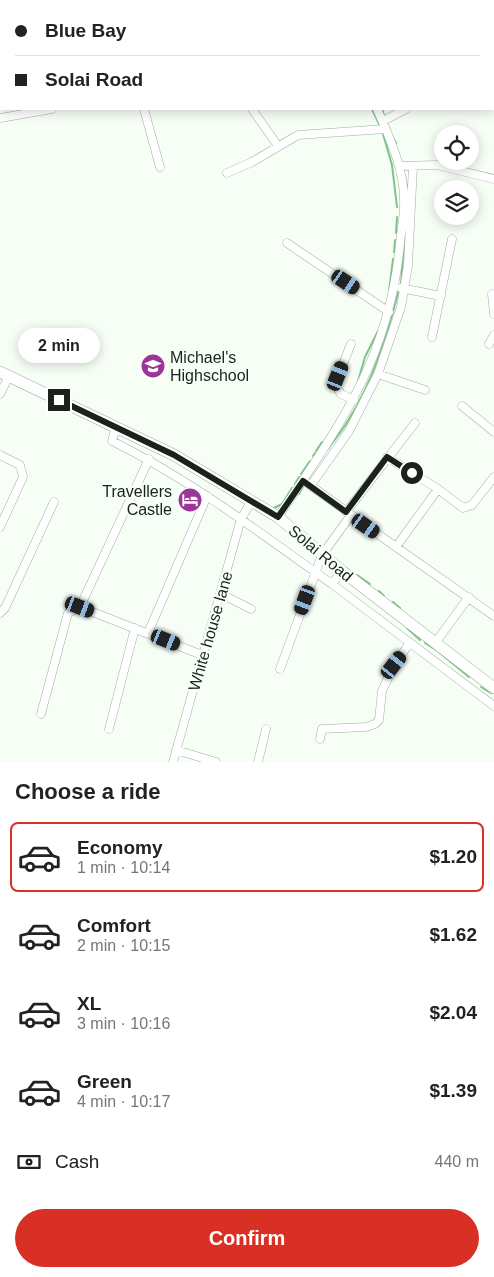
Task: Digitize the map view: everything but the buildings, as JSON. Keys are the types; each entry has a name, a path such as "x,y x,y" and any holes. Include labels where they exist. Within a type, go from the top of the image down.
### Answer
{"highway":[{"name":"Solai Road","path":"5,374 174,455 278,517 342,571 494,688"}],"street":[{"path":"0,118 46,110"},
{"path":"144,110 160,167"},
{"path":"253,110 278,146"},
{"path":"278,517 354,400 369,371 389,312 395,287 404,199 399,166 377,110"},
{"path":"227,173 252,162 298,135 384,125 405,110"},
{"path":"399,166 437,165 494,179"},
{"path":"310,485 349,431 378,374 401,307 405,288 414,166"},
{"path":"432,336 452,239"},
{"path":"287,243 389,312"},
{"path":"395,287 441,296"},
{"path":"492,294 494,314"},
{"path":"489,344 494,335"},
{"path":"351,344 334,384 341,394 354,400"},
{"path":"0,394 5,374"},
{"path":"378,374 425,390"},
{"path":"462,406 494,432"},
{"path":"280,669 322,554 387,457 415,423"},
{"path":"116,427 112,441 149,460 208,496 332,584 409,644 494,706"},
{"path":"0,454 20,465 23,477 0,528"},
{"path":"387,457 438,489 463,508 472,505 494,478"},
{"path":"41,714 68,613 80,607 149,460"},
{"path":"303,481 494,616"},
{"path":"396,547 438,489"},
{"path":"148,633 208,496"},
{"path":"0,613 5,608 54,502"},
{"name":"White house lane","path":"173,762 241,519 251,502"},
{"path":"332,584 342,571"},
{"path":"221,594 251,609"},
{"path":"434,643 469,597"},
{"path":"80,607 202,655"},
{"path":"109,729 135,628"},
{"path":"320,739 322,729 366,728 375,724 378,720 382,691 394,665 409,644"},
{"path":"258,762 266,729"},
{"path":"176,750 216,762"}],"waterway":[{"path":"372,110 380,126"},
{"path":"382,110 384,115"},
{"path":"383,134 392,165 397,207"},
{"path":"392,136 396,143"},
{"path":"396,233 397,217"},
{"path":"401,283 405,230"},
{"path":"394,252 395,240"},
{"path":"389,291 393,259"},
{"path":"327,450 347,423 366,389 373,373 399,290"},
{"path":"358,381 365,357 378,331"},
{"path":"316,451 322,442"},
{"path":"301,474 310,461"},
{"path":"295,484 299,477"},
{"path":"299,494 304,485"},
{"path":"274,508 282,504 292,488"},
{"path":"357,575 370,584"},
{"path":"379,591 384,596"},
{"path":"393,602 400,608"},
{"path":"407,628 420,640"},
{"path":"425,643 436,650"},
{"path":"440,653 469,677"},
{"path":"481,687 491,693"}],"place":[{"name":"Michael's Highschool","path":"153,366"},
{"name":"Travellers Castle","path":"190,500"}],"route":[{"path":"59,400 174,455 278,517 303,481 346,512 387,457 412,473"}]}
